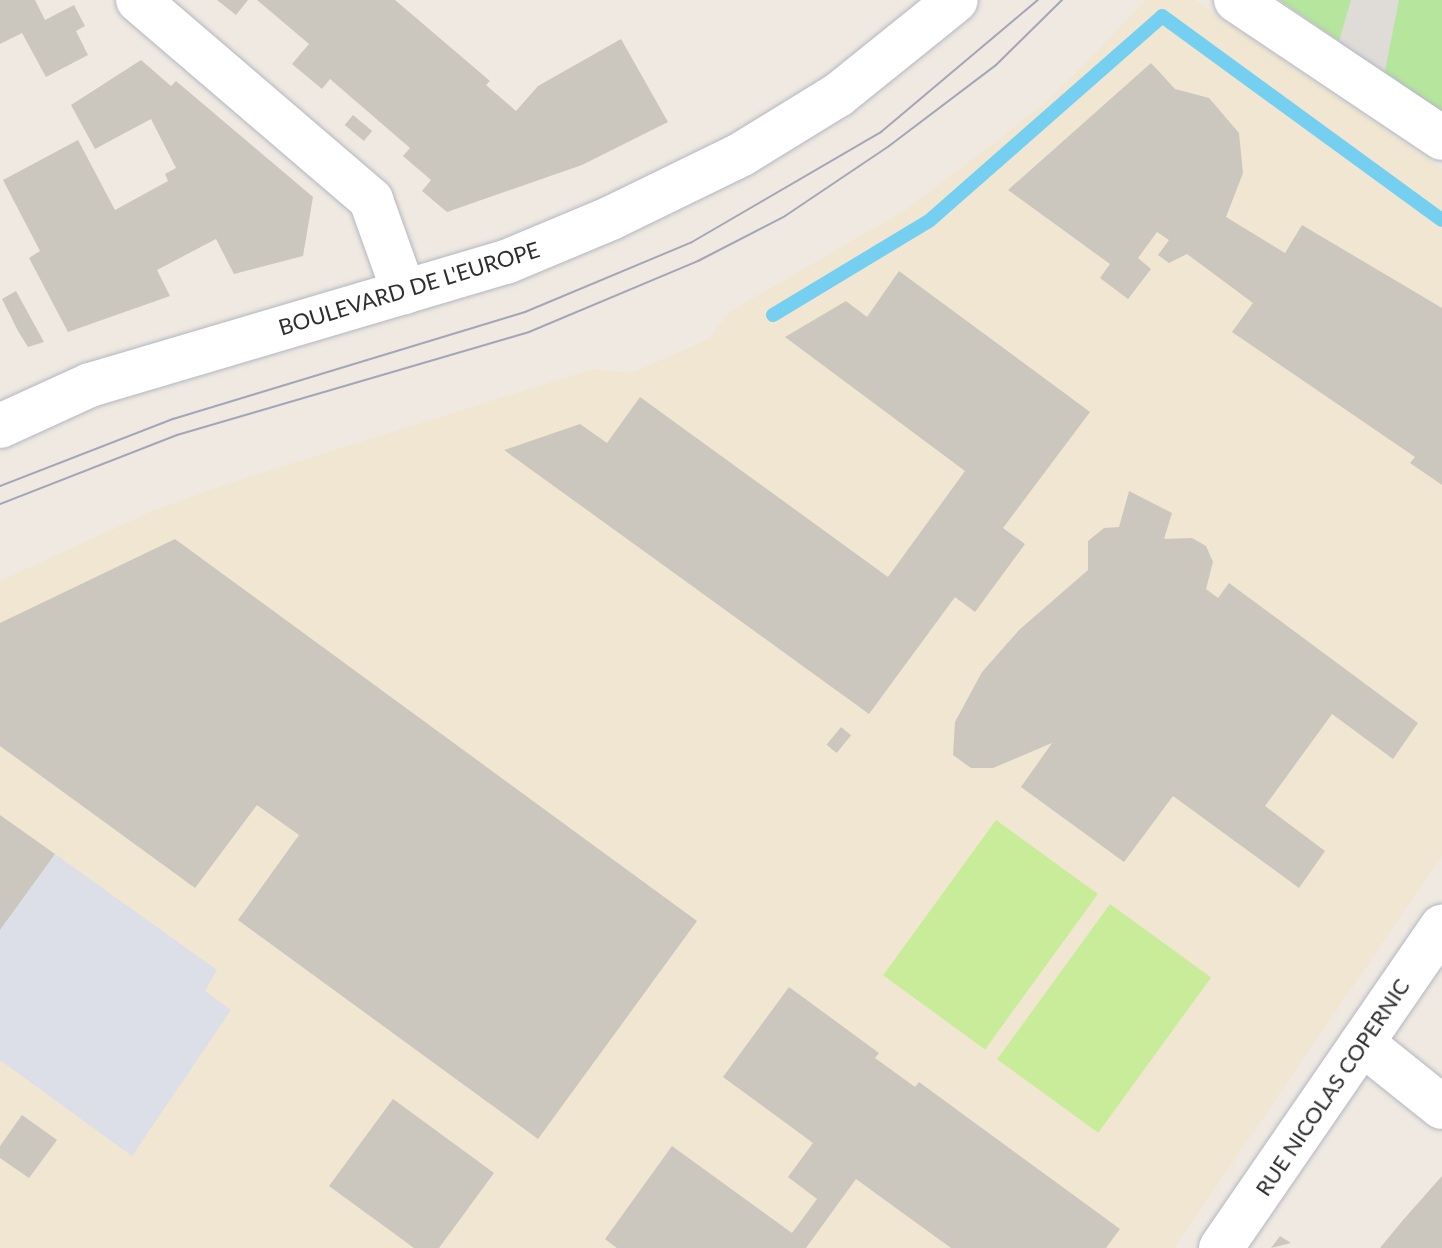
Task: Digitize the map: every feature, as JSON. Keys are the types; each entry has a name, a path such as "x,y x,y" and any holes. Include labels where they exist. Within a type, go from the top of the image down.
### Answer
{"street":[{"path":"138,0 371,200 404,292"},
{"name":"BOULEVARD DE L'EUROPE","path":"0,426 90,385 506,262 742,154 838,95 956,0"},
{"path":"1236,0 1442,138"},
{"name":"RUE NICOLAS COPERNIC","path":"1221,1248 1442,927"},
{"path":"1362,1043 1442,1107"}],"shaded area":[{"path":"1146,0 1195,0 1442,169 1442,856 1174,1248 0,1248 0,581 150,512 224,485 593,369 631,373 709,339 729,312 904,211 1003,136 1056,93"},
{"path":"1351,0 1399,0 1380,96 1332,65"},
{"path":"55,854 217,970 205,991 231,1010 132,1156 0,1060 0,930"}],"green space":[{"path":"1279,0 1442,0 1442,112 1386,73"},
{"path":"996,820 1098,894 985,1049 883,975"},
{"path":"1110,904 1211,977 1098,1133 997,1059"}],"building":[{"path":"0,0 35,0 45,20 74,5 85,26 76,31 88,55 46,77 22,33 0,44"},
{"path":"217,0 248,0 236,15"},
{"path":"257,0 395,0 490,81 486,85 516,111 538,86 621,39 668,122 582,165 447,212 422,191 431,180 403,156 410,148 330,79 322,89 292,64 309,44"},
{"path":"141,60 171,86 176,81 313,197 303,256 234,274 216,239 157,270 170,296 68,332 29,258 40,251 3,180 78,140 115,210 168,181 165,174 176,168 151,119 95,149 71,105"},
{"path":"1151,63 1175,89 1209,98 1239,133 1243,173 1226,217 1285,253 1302,225 1442,308 1442,485 1410,463 1415,457 1232,332 1253,303 1187,254 1169,263 1158,255 1169,240 1157,232 1138,258 1151,269 1128,299 1100,278 1110,264 1008,190"},
{"path":"353,115 372,131 364,141 345,125"},
{"path":"899,271 1090,412 1003,528 1025,544 975,612 955,597 869,714 504,450 580,424 607,443 640,397 888,577 965,471 785,337 846,301 867,317"},
{"path":"16,291 44,342 28,347 18,331 2,299"},
{"path":"1129,491 1172,513 1164,539 1192,538 1206,546 1213,562 1206,589 1218,598 1229,583 1418,723 1393,759 1332,714 1265,806 1325,851 1299,888 1173,796 1124,862 1021,787 1052,743 993,768 971,768 953,755 955,722 982,672 1019,630 1088,570 1088,541 1104,528 1119,527"},
{"path":"175,539 697,921 538,1139 238,920 299,835 257,805 195,888 0,746 0,623"},
{"path":"841,727 851,735 837,753 827,745"},
{"path":"0,815 55,854 0,930"},
{"path":"789,987 879,1053 875,1058 915,1087 919,1082 1120,1229 1106,1248 951,1248 856,1179 806,1248 617,1248 605,1239 672,1146 792,1233 817,1199 788,1177 813,1143 723,1077"},
{"path":"393,1099 494,1173 439,1248 414,1248 329,1186"},
{"path":"22,1115 57,1140 29,1178 0,1158 0,1146"},
{"path":"1442,1176 1442,1248 1380,1248 1403,1220"},
{"path":"1280,1236 1291,1243 1271,1248"}],"waterway":[{"path":"773,315 929,221 1162,16 1442,220"}],"tram line":[{"path":"0,486 173,419 525,312 692,242 881,132 1038,0"},
{"path":"0,504 177,435 529,332 698,261 785,216 889,146 996,65 1062,0"}]}
